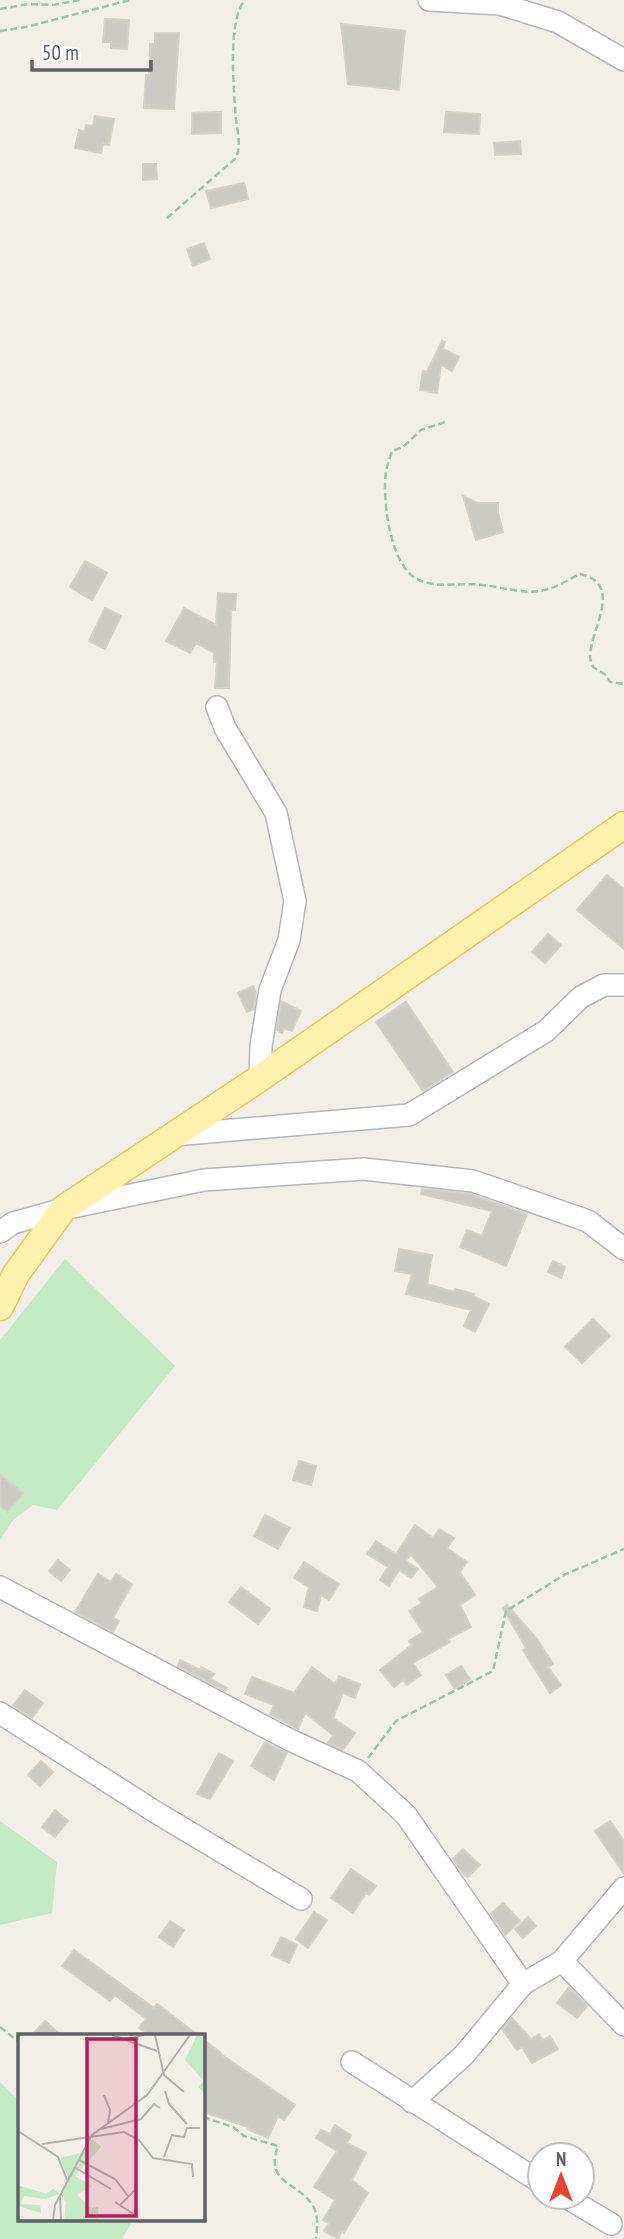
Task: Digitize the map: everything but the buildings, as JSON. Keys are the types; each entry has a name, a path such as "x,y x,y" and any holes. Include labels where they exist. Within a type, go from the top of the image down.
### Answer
{"main road":[{"path":"0,1307 16,1273 63,1209 260,1078 624,825"}],"street":[{"path":"429,0 503,2 558,22 624,60"},
{"path":"217,707 225,728 276,813 295,901 289,940 270,990 261,1046 260,1078"},
{"path":"172,1135 409,1115 546,1031 581,997 604,985 624,985"},
{"path":"0,1233 13,1223 63,1209 204,1180 364,1168 474,1181 588,1221 624,1249"},
{"path":"0,1587 290,1740 358,1771 407,1815 523,1984"},
{"path":"0,1713 301,1899"},
{"path":"412,2102 464,2054 523,1984 562,1961 624,1888"},
{"path":"562,1961 624,2025"},
{"path":"352,2062 526,2173"},
{"path":"589,2211 611,2224"}],"path":[{"path":"0,9 80,0"},
{"path":"0,31 26,27 130,0"},
{"path":"167,218 189,196 236,158 240,149 236,117 233,26 239,6 245,0"},
{"path":"445,422 421,429 403,447 393,451 386,471 386,498 393,547 409,574 418,580 444,586 481,584 533,592 551,589 580,574 592,577 602,589 603,603 590,656 593,667 606,675 610,682 624,684"},
{"path":"358,1771 396,1721 493,1671 506,1611 564,1575 624,1549"},
{"path":"0,2027 18,2041"},
{"path":"205,2118 233,2127 244,2136 278,2146 275,2168 282,2180 306,2197 314,2208 316,2239"}],"green space":[{"path":"65,1259 175,1366 57,1510 33,1505 13,1520 0,1540 0,1340"},
{"path":"0,1821 57,1862 52,1913 0,1925"},
{"path":"0,2082 18,2100 18,2222 132,2222 122,2239 0,2239"}]}
